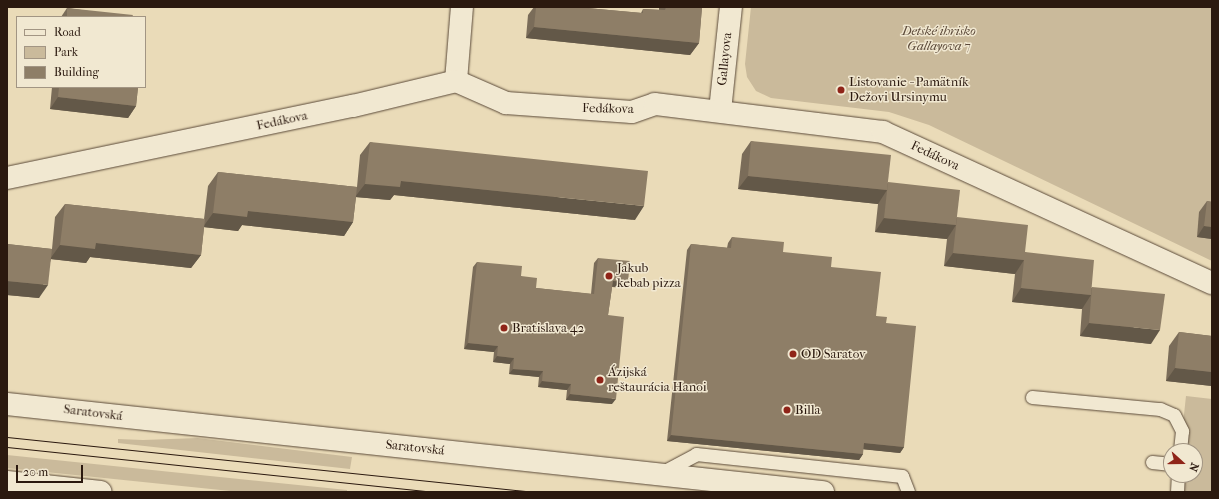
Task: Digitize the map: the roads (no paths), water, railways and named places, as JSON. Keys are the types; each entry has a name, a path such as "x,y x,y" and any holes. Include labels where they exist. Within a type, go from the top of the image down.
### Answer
{"street":[{"path":"456,80 462,7"},
{"name":"Gallayova","path":"720,111 731,7"},
{"name":"Fedákova","path":"7,178 353,106 456,80 506,104 632,112 655,104 883,132 1212,283"},
{"name":"Saratovská","path":"7,404 823,492"},
{"path":"7,482 100,492"}],"lane":[{"path":"1032,397 1160,409 1174,415 1182,431 1181,443"},
{"path":"659,475 696,454 902,476 908,492"},
{"path":"1152,462 1163,463"}],"tram line":[{"path":"7,437 535,492"},
{"path":"7,447 435,492"}],"place":[{"name":"Listovanie - Pamätník Dežovi Ursinymu","path":"841,90"},
{"name":"Jakub kebab pizza","path":"609,276"},
{"name":"Bratislava 42","path":"504,328"},
{"name":"OD Saratov","path":"793,354"},
{"name":"Ázijská reštaurácia Hanoi","path":"600,380"},
{"name":"Billa","path":"787,410"}],"park label":[{"name":"Detské ihrisko Gallayova 7","path":"939,40"}]}
